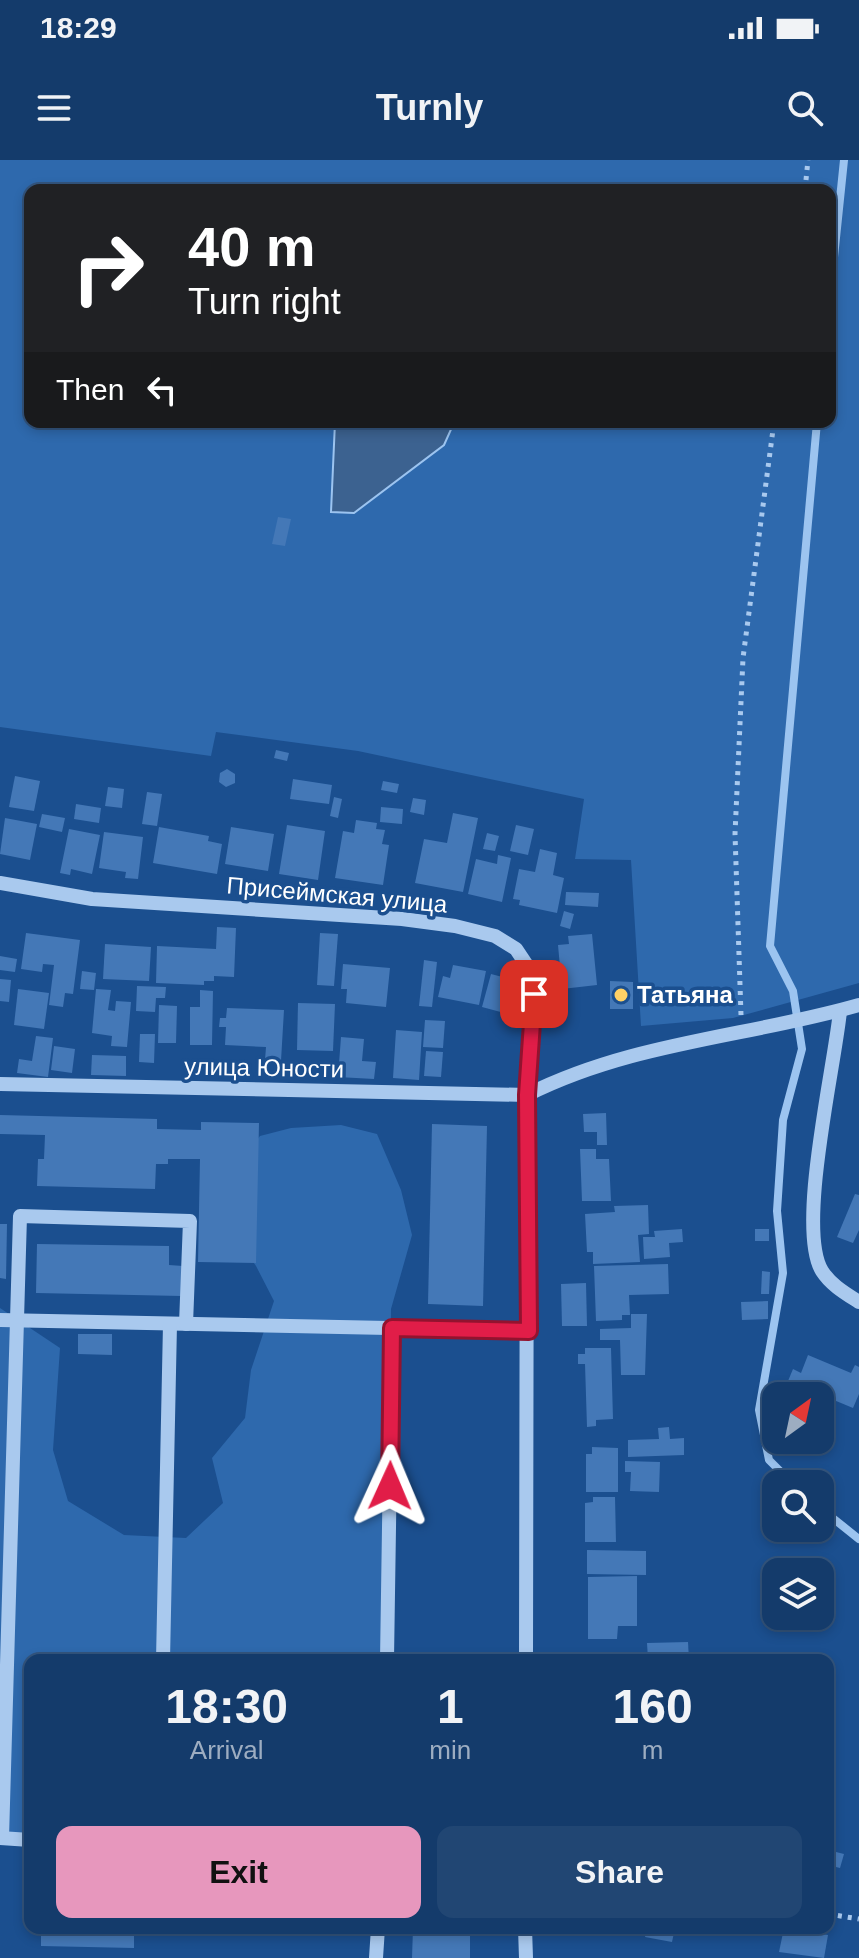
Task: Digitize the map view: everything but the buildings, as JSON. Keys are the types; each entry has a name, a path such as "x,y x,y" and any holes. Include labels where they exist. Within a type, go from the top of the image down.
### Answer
{"street":[{"name":"Присеймская улица","path":"0,883 92,899 402,919 495,936 516,949 528,967 534,994 527,1095 526,1654"},
{"path":"527,1095 574,1071 742,1029 859,1005"},
{"path":"840,1011 816,1178 813,1223 821,1269 836,1287 859,1302"},
{"name":"улица Юности","path":"0,1084 527,1095"},
{"path":"24,1840 1,1838 20,1216 190,1221 178,1324 163,1654"},
{"path":"0,1320 529,1331"},
{"path":"387,1654 392,1328"},
{"path":"376,1958 378,1934"},
{"path":"525,1934 526,1958"}],"path":[{"path":"806,184 808,160"},
{"path":"742,1029 735,834 742,672 773,428"},
{"path":"834,1915 859,1919"}],"shaded area":[{"path":"0,160 859,160 859,983 733,1018 641,1026 631,860 575,859 584,799 358,751 216,732 211,756 0,727"},
{"path":"335,428 452,428 444,445 354,513 331,512"},
{"path":"341,1125 377,1134 401,1190 412,1235 391,1309 387,1654 24,1654 24,1840 0,1838 0,1308 60,1348 53,1450 68,1501 124,1535 186,1538 223,1503 212,1458 245,1418 251,1370 274,1301 256,1266 227,1224 233,1171 260,1136 291,1128"}],"waterway":[{"path":"836,238 844,160"},
{"path":"779,1470 769,1460 759,1410 783,1273 777,1211 783,1120 802,1049 793,991 770,946 816,428"},
{"path":"834,1519 859,1539"}],"place":[{"name":"Татьяна","path":"621,995"}],"route":[{"path":"390,1486 392,1328 529,1331 527,1095 534,994"}]}
